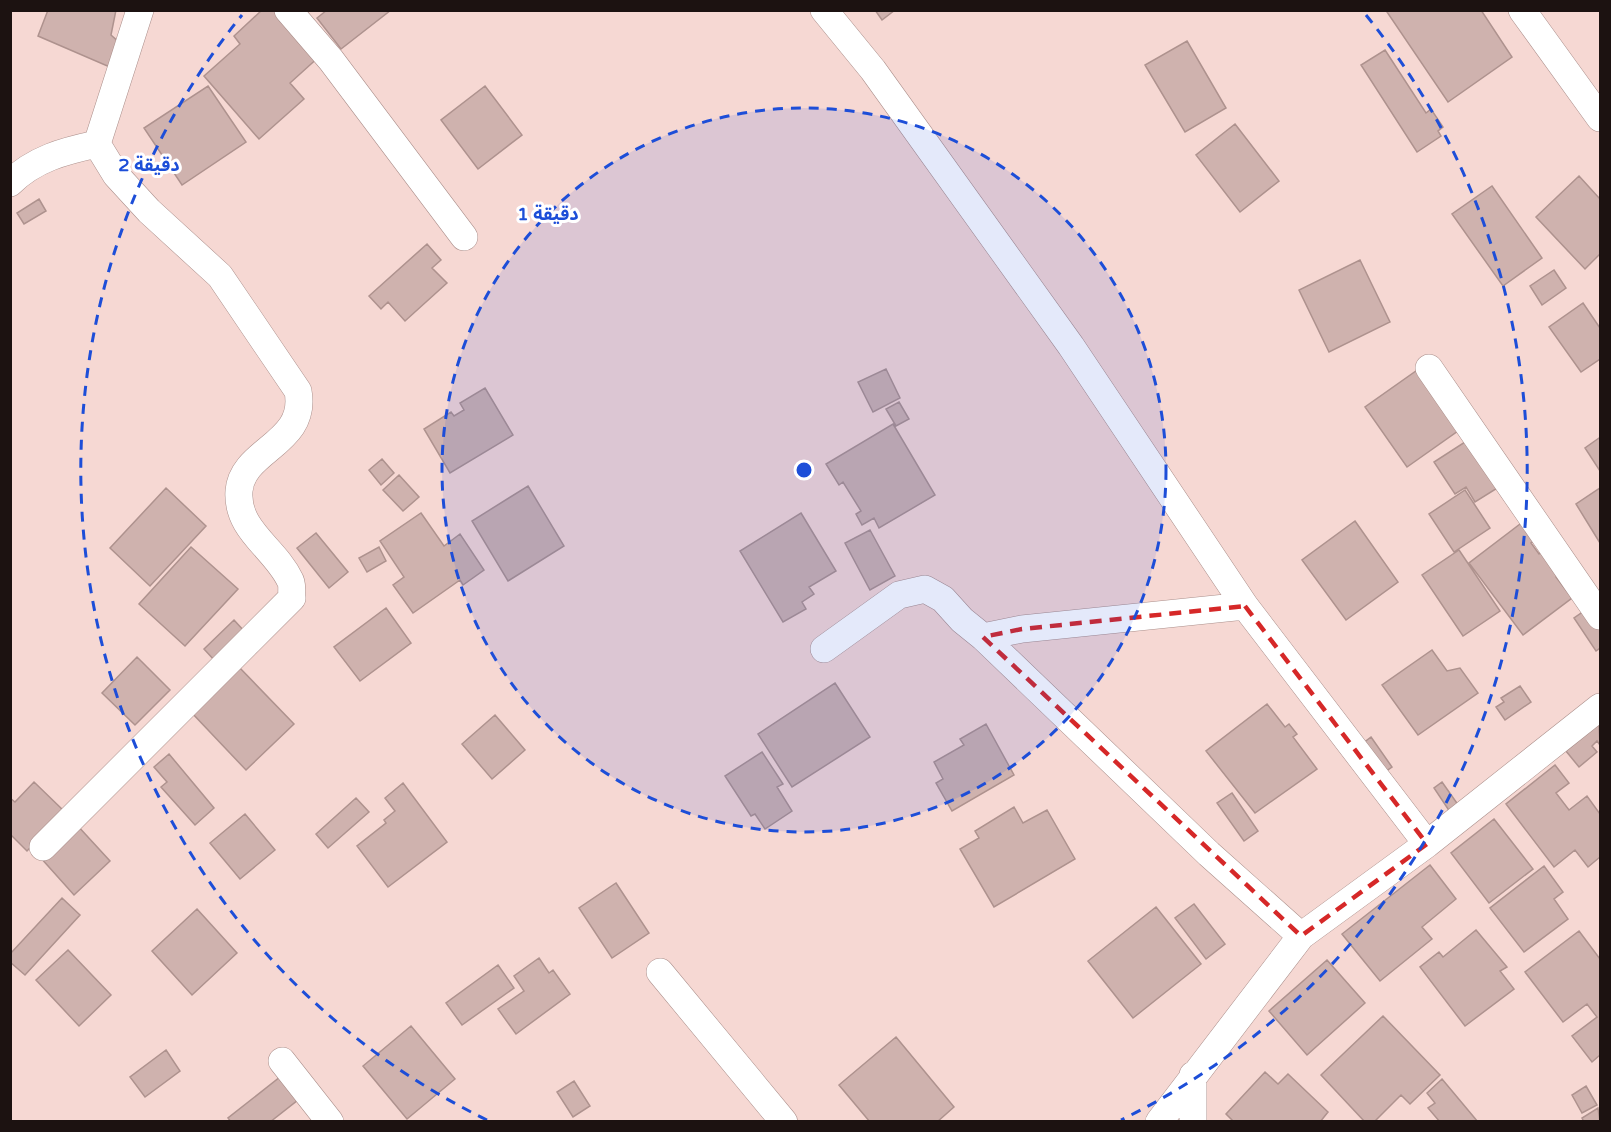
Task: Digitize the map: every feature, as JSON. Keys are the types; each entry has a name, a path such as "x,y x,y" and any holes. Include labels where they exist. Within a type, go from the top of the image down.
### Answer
{"street":[{"path":"96,144 140,10"},
{"path":"288,10 332,60 464,237"},
{"path":"824,10 873,70 1071,346 1245,606 1427,844"},
{"path":"1522,10 1600,118"},
{"path":"10,183 21,172 58,152 96,144"},
{"path":"43,847 292,598 291,581 239,512 239,489 244,472 292,428 301,407 298,391 220,276 149,211 116,175 96,144"},
{"path":"1429,368 1600,616"},
{"path":"824,649 899,595 925,590 943,599 962,620 983,637 1209,854 1301,936"},
{"path":"983,637 1022,628 1245,606"},
{"path":"1160,1122 1193,1075 1301,936 1427,844 1600,707"},
{"path":"660,972 784,1122"},
{"path":"282,1060 330,1122"},
{"path":"1193,1075 1193,1122"}],"highlighted area":[{"path":"1245,606 1427,844 1301,936 983,637 1022,629"}],"building":[{"path":"48,10 116,10 111,35 120,43 112,68 38,36"},
{"path":"262,10 282,10 321,55 290,83 304,99 259,139 204,76 240,44 234,36"},
{"path":"327,10 391,10 341,49 317,18"},
{"path":"875,10 895,10 882,20"},
{"path":"1390,10 1481,10 1512,57 1448,102 1387,12"},
{"path":"1187,41 1226,108 1185,132 1145,65"},
{"path":"1385,50 1426,113 1431,109 1443,127 1438,131 1441,136 1417,152 1361,65"},
{"path":"208,86 246,142 182,185 144,128"},
{"path":"485,86 522,135 478,169 441,120"},
{"path":"1235,124 1279,181 1240,212 1196,155"},
{"path":"1579,176 1600,199 1600,254 1585,269 1536,217"},
{"path":"1492,186 1542,258 1503,286 1452,214"},
{"path":"39,199 46,211 24,224 17,213"},
{"path":"427,244 441,260 432,268 447,283 405,321 388,302 381,309 369,296"},
{"path":"1360,260 1390,322 1329,352 1299,290"},
{"path":"1554,270 1566,288 1542,305 1530,286"},
{"path":"1583,303 1600,328 1600,359 1581,372 1549,327"},
{"path":"1423,366 1465,426 1407,467 1365,407"},
{"path":"886,369 900,398 873,412 858,382"},
{"path":"485,388 513,435 450,473 424,429 451,412 454,416 464,410 460,403"},
{"path":"899,402 909,419 896,426 886,409"},
{"path":"893,424 935,495 879,528 874,518 862,525 856,514 861,511 843,482 839,485 826,464"},
{"path":"1599,438 1600,440 1600,471 1585,448"},
{"path":"1468,440 1499,487 1475,502 1466,487 1455,494 1434,462"},
{"path":"382,459 394,473 381,485 369,470"},
{"path":"399,475 419,497 403,511 383,490"},
{"path":"528,486 564,546 508,581 472,521"},
{"path":"166,488 206,526 150,586 110,548"},
{"path":"1600,488 1600,543 1576,504"},
{"path":"1465,490 1490,528 1454,552 1429,514"},
{"path":"421,513 444,546 460,534 484,570 463,585 460,580 413,613 393,585 404,577 380,541"},
{"path":"801,513 836,571 809,587 814,594 802,602 806,609 783,622 740,551"},
{"path":"1355,521 1398,582 1346,620 1302,560"},
{"path":"1524,521 1537,539 1531,543 1539,554 1545,549 1561,574 1556,577 1572,598 1523,635 1469,563"},
{"path":"870,530 895,576 870,590 845,543"},
{"path":"316,533 348,572 329,588 297,548"},
{"path":"191,547 238,589 185,646 139,604"},
{"path":"379,547 386,561 367,572 359,558"},
{"path":"1459,550 1500,611 1463,636 1422,575"},
{"path":"386,608 411,643 360,681 334,647"},
{"path":"1587,609 1600,629 1600,648 1596,651 1574,618"},
{"path":"234,620 245,632 215,661 204,649"},
{"path":"1432,650 1447,671 1460,668 1478,693 1418,735 1382,685"},
{"path":"137,657 170,690 135,725 102,693"},
{"path":"238,666 294,724 246,770 191,712"},
{"path":"835,683 870,737 792,787 758,734"},
{"path":"1520,686 1531,702 1505,720 1496,707 1504,702 1501,698"},
{"path":"1267,704 1285,727 1289,724 1297,734 1293,737 1317,769 1255,813 1206,751"},
{"path":"495,715 525,750 492,779 462,744"},
{"path":"986,724 1014,775 952,811 936,783 943,779 934,762 964,745 960,739"},
{"path":"1599,724 1600,745 1597,741 1592,746 1597,752 1579,767 1566,751"},
{"path":"1371,737 1392,767 1382,774 1362,744"},
{"path":"762,752 783,784 777,787 792,811 765,829 755,814 751,816 725,776"},
{"path":"169,754 214,808 195,825 161,787 167,782 154,767"},
{"path":"1555,765 1569,783 1556,793 1569,810 1587,796 1600,814 1600,857 1588,867 1575,850 1554,867 1506,804"},
{"path":"34,782 65,812 27,851 10,834 10,798 15,802"},
{"path":"1442,782 1459,806 1450,812 1434,788"},
{"path":"403,783 447,842 388,887 357,846 386,823 384,820 395,811 385,798"},
{"path":"1232,793 1258,831 1244,841 1217,803"},
{"path":"356,798 369,812 328,848 316,834"},
{"path":"1014,807 1023,823 1047,810 1075,859 994,907 960,849 979,838 975,831"},
{"path":"245,814 275,850 240,879 210,843"},
{"path":"1494,819 1533,869 1489,903 1451,853"},
{"path":"76,824 110,861 74,895 40,857"},
{"path":"1430,865 1456,899 1422,927 1432,939 1380,981 1342,934"},
{"path":"1544,866 1563,892 1554,899 1568,919 1524,952 1490,908"},
{"path":"616,883 649,933 612,958 579,908"},
{"path":"62,898 80,915 25,975 10,962 10,954"},
{"path":"1194,904 1225,944 1206,959 1175,918"},
{"path":"1156,907 1201,964 1133,1018 1088,961"},
{"path":"197,909 237,953 192,995 152,951"},
{"path":"1476,930 1507,967 1500,971 1514,989 1465,1026 1420,967 1439,952 1443,957"},
{"path":"1579,931 1600,959 1600,1055 1592,1062 1572,1036 1597,1017 1587,1004 1563,1022 1525,972"},
{"path":"68,950 111,995 79,1026 36,980"},
{"path":"539,958 549,973 553,970 570,994 516,1034 498,1009 524,991 514,976"},
{"path":"1327,960 1365,1003 1307,1055 1269,1011"},
{"path":"498,965 514,988 462,1025 446,1003"},
{"path":"1383,1016 1440,1075 1410,1104 1401,1095 1374,1122 1365,1122 1321,1075"},
{"path":"411,1026 455,1079 407,1119 363,1066"},
{"path":"896,1037 954,1107 937,1122 870,1122 839,1085"},
{"path":"166,1050 180,1071 145,1097 130,1077"},
{"path":"1265,1072 1278,1084 1288,1074 1328,1112 1320,1122 1231,1122 1232,1120 1226,1114"},
{"path":"285,1073 303,1096 270,1122 231,1122 228,1118"},
{"path":"1442,1079 1478,1122 1440,1122 1428,1108 1435,1103 1427,1093"},
{"path":"574,1081 590,1106 573,1117 557,1092"},
{"path":"1586,1086 1597,1105 1582,1113 1572,1095"},
{"path":"1598,1108 1600,1122 1584,1122 1582,1118"}]}
